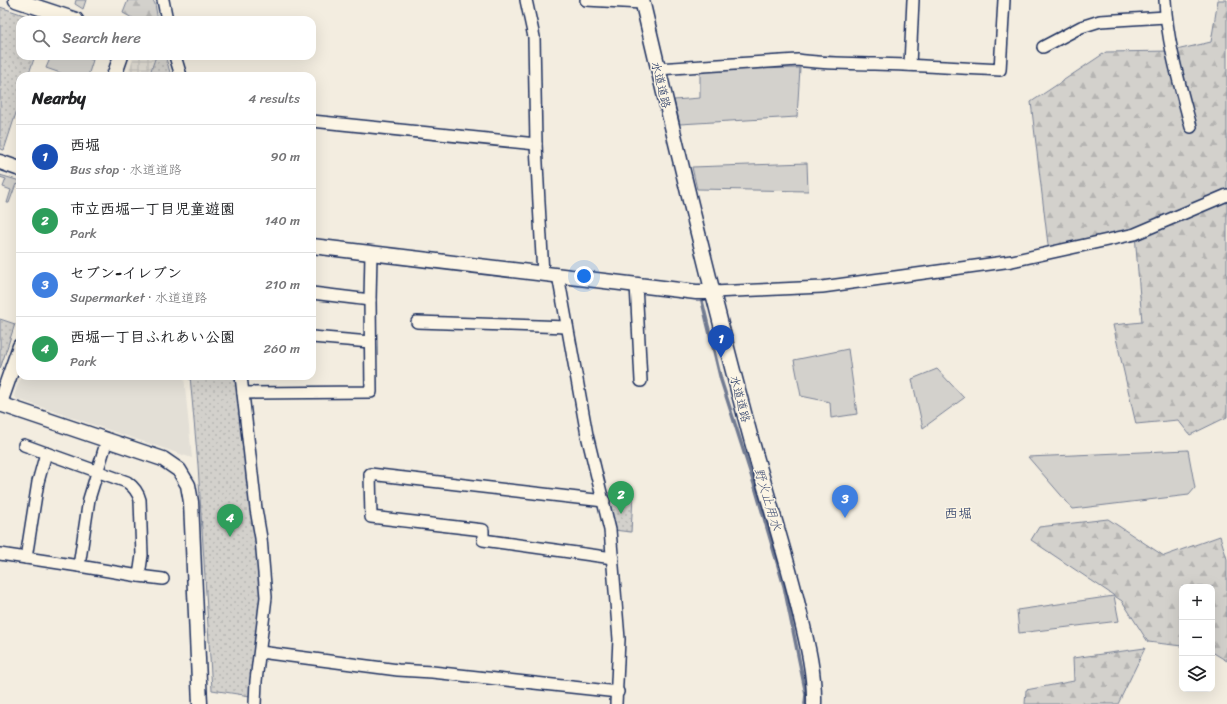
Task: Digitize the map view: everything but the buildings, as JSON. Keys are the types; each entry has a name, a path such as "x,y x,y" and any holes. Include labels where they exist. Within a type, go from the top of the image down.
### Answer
{"street":[{"path":"16,0 64,16"},
{"path":"163,0 166,16"},
{"path":"526,0 534,37 536,144 544,274"},
{"path":"586,0 642,1"},
{"path":"910,65 913,0"},
{"path":"657,69 798,60 817,63 910,65 1000,70 1004,0"},
{"path":"1165,0 1166,17 1173,60 1191,126"},
{"name":"水道道路","path":"642,1 657,69 733,373 800,613 808,646 814,686 814,704"},
{"path":"1043,47 1081,27 1100,21 1166,17"},
{"path":"115,72 120,60"},
{"path":"176,60 180,72"},
{"path":"316,121 536,144"},
{"path":"0,162 16,168"},
{"path":"316,246 696,292 822,287 1012,262 1134,234 1227,195"},
{"path":"243,392 371,392 371,253"},
{"path":"558,275 587,435 610,530 619,639 618,692 616,704"},
{"path":"636,284 641,381"},
{"path":"316,293 370,300"},
{"path":"417,322 567,327"},
{"path":"316,337 370,342"},
{"path":"16,358 0,404 163,459 179,470 188,485 191,502 200,704"},
{"path":"242,380 266,597 256,681 255,704"},
{"path":"79,566 89,499 107,440"},
{"path":"24,445 127,482 136,490 140,500 142,555 139,576"},
{"path":"26,558 38,482 46,453"},
{"path":"604,502 370,474 371,517 483,530 483,540 612,558"},
{"path":"0,554 163,579"},
{"path":"260,652 398,670 432,672 618,692"}],"shaded area":[{"path":"133,60 154,60 149,72 128,72"},
{"path":"20,380 184,380 192,458 17,399 14,395"}],"green space":[{"path":"76,0 86,0 83,9 75,4"},
{"path":"128,0 153,0 157,16 129,16 123,13"},
{"path":"1218,0 1227,0 1227,417 1190,435 1178,420 1136,424 1113,325 1142,322 1135,234 1049,253 1031,102 1106,52 1172,51 1211,42"},
{"path":"0,7 27,16 16,16 16,60 34,60 29,72 16,72 16,113 4,150 0,149"},
{"path":"49,60 93,60 89,72 58,72 46,68"},
{"path":"155,60 167,60 170,72 150,72"},
{"path":"800,68 797,117 680,124 674,100 700,98 700,70"},
{"path":"807,163 808,191 697,189 692,167"},
{"path":"0,175 16,180 16,184 9,203 7,203 11,190 3,187 6,179 0,177"},
{"path":"0,319 15,324 0,369"},
{"path":"848,349 857,414 831,418 830,402 801,396 794,360"},
{"path":"937,369 964,398 923,428 912,379"},
{"path":"190,380 236,380 250,479 263,596 250,696 212,690 198,465"},
{"path":"1188,450 1195,488 1189,495 1073,509 1028,457"},
{"path":"604,492 633,497 631,532 613,530"},
{"path":"1108,519 1164,556 1220,536 1227,559 1227,661 1215,654 1215,584 1179,584 1179,646 1148,642 1122,601 1031,540 1039,527"},
{"path":"1114,596 1119,621 1019,633 1017,610"},
{"path":"1145,648 1118,704 1025,704 1026,690 1074,681 1073,658"}],"waterway":[{"name":"野火止用水","path":"702,301 721,380 756,490 784,586 806,694 805,704"}],"place":[{"name":"西堀","path":"721,358"},
{"name":"市立西堀一丁目児童遊園","path":"621,514"},
{"name":"セブン-イレブン","path":"845,518"},
{"name":"西堀一丁目ふれあい公園","path":"230,537"}],"district":[{"name":"西堀","path":"958,513"}]}
